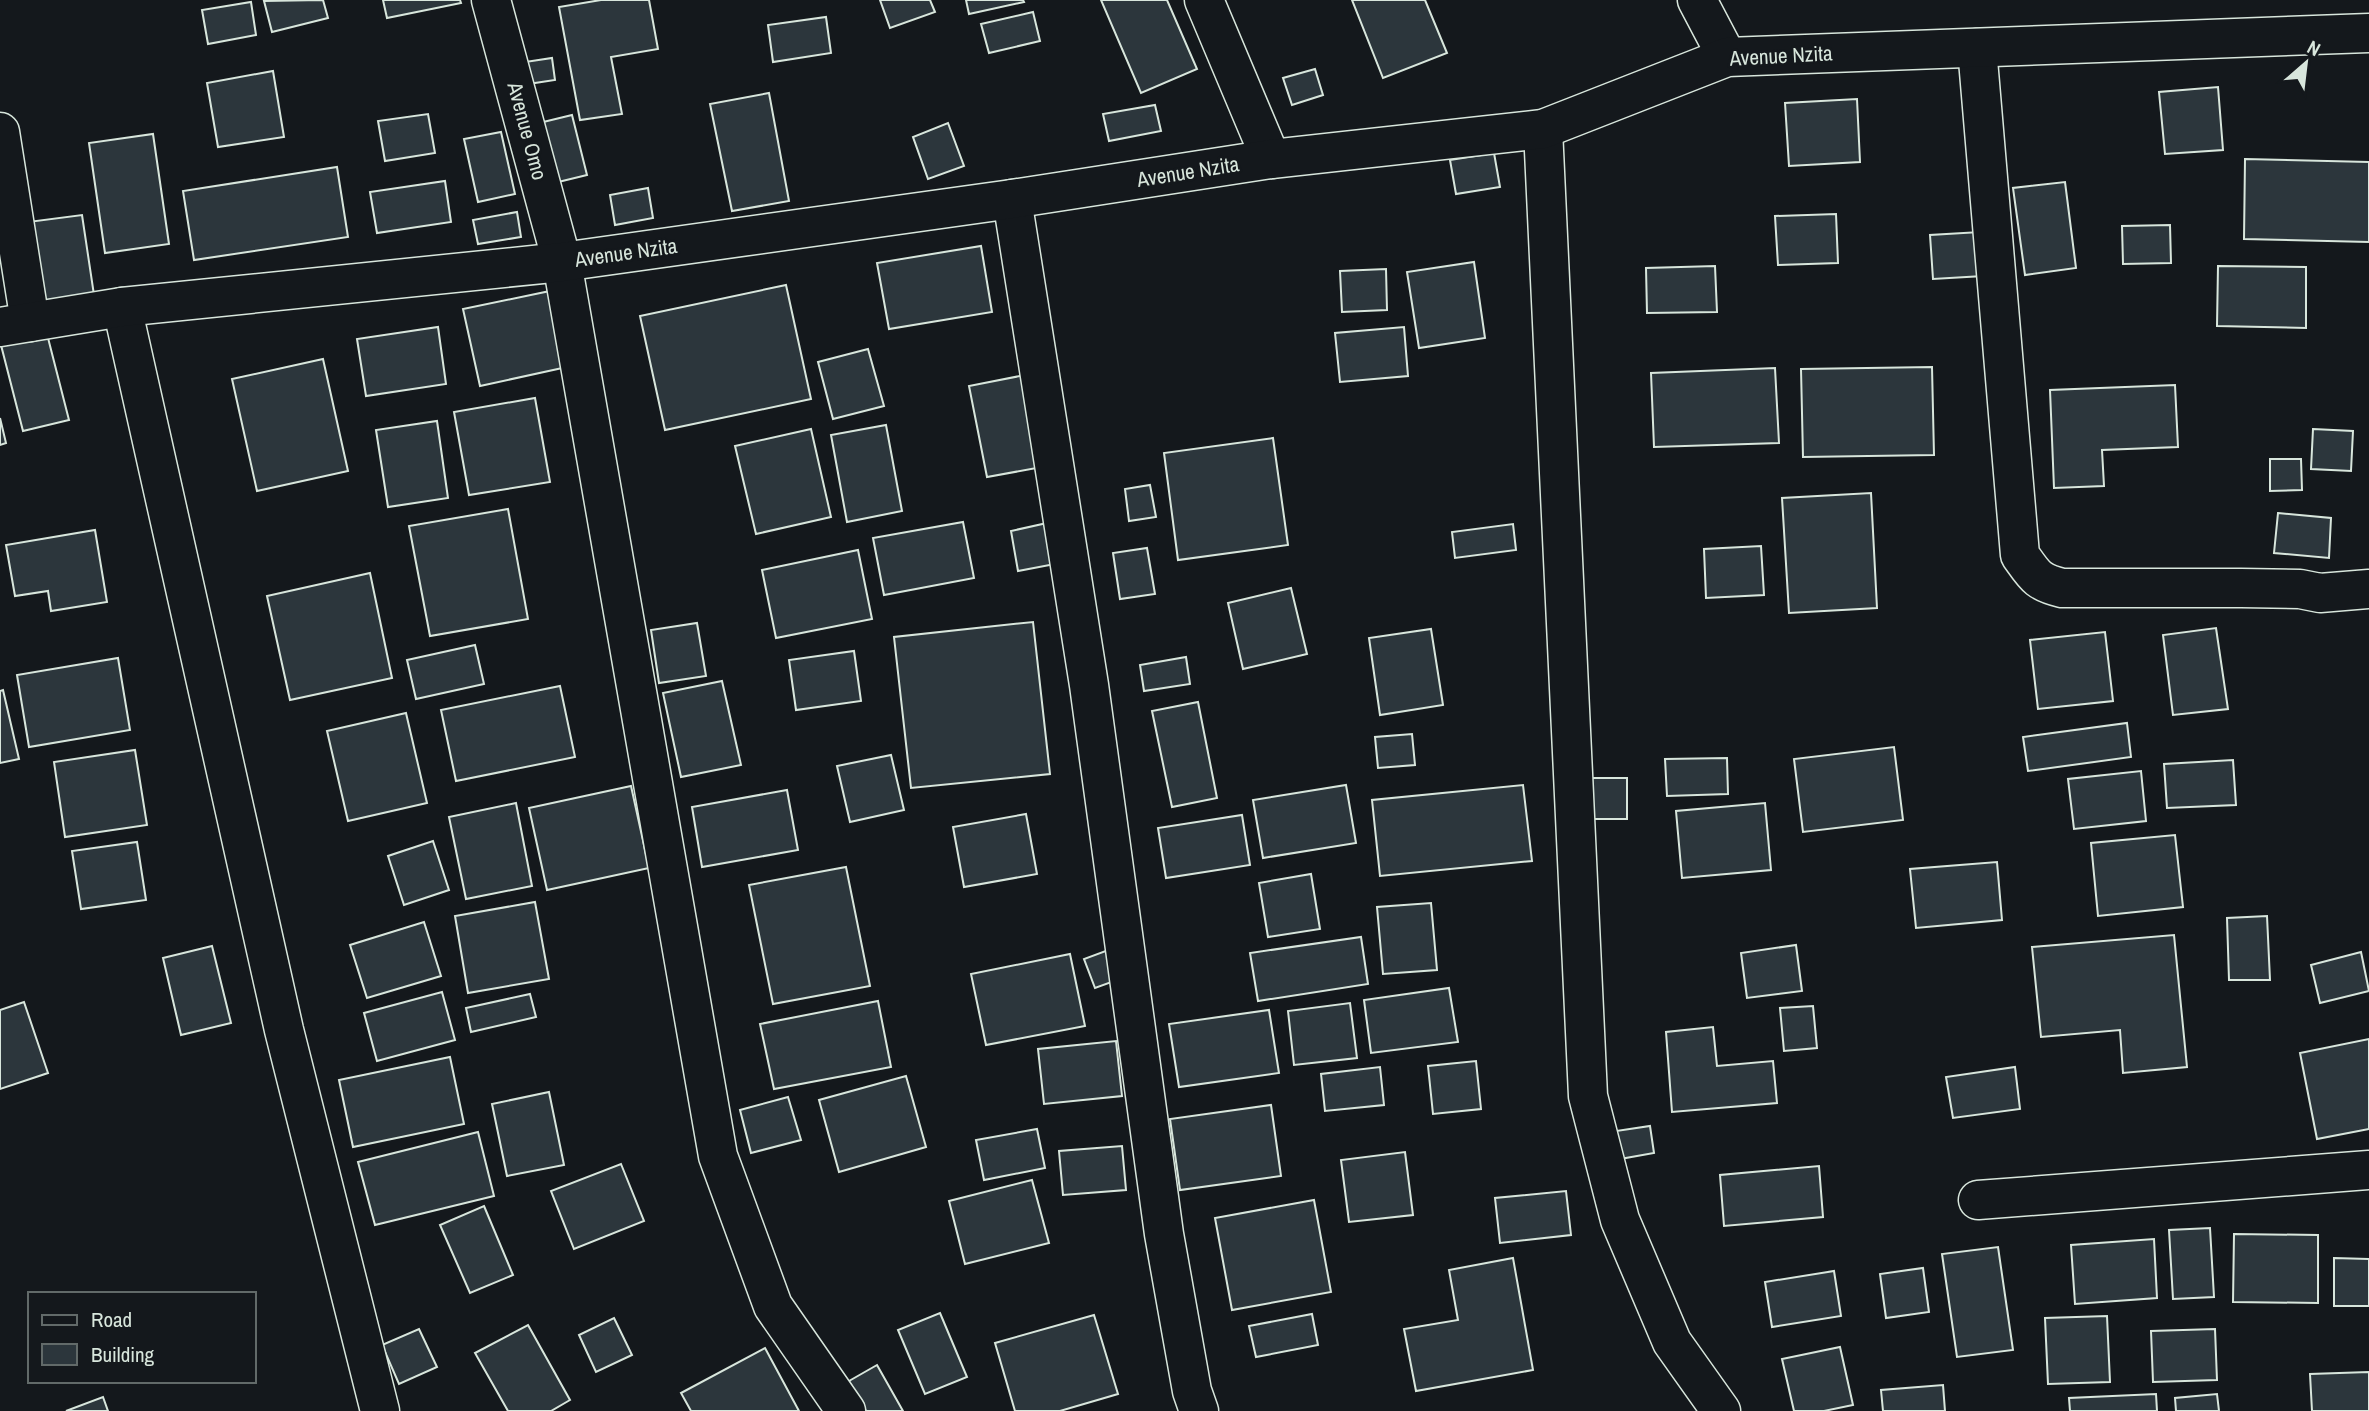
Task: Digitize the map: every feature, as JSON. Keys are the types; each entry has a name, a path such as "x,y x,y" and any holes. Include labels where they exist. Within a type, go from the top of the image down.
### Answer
{"street":[{"name":"Avenue Omo","path":"491,0 562,262 718,1156 774,1306 846,1411"},
{"path":"1204,0 1271,159"},
{"path":"1697,0 1727,57"},
{"name":"Avenue Nzita","path":"15,324 122,307 562,262 1012,199 1271,159 1543,129 1727,57 2369,33"},
{"path":"1977,48 2020,555 2031,571 2044,584 2062,588 2253,588 2300,589 2320,593 2369,589"},
{"path":"1543,129 1588,1096 1625,1232 1672,1342 1721,1411"},
{"path":"0,132 15,324"},
{"path":"1012,199 1089,685 1164,1234 1192,1391 1199,1411"},
{"path":"122,307 284,1030 380,1411"},
{"path":"1978,1200 2369,1170"}],"building":[{"path":"323,0 328,18 272,32 264,1"},
{"path":"383,0 460,0 461,3 387,18"},
{"path":"601,0 649,0 658,49 611,57 622,114 580,120 559,7"},
{"path":"880,0 930,0 935,12 890,28"},
{"path":"966,0 1023,0 1024,2 969,14"},
{"path":"1101,0 1167,0 1197,69 1141,93"},
{"path":"1352,0 1425,0 1447,53 1383,78"},
{"path":"251,2 256,35 208,44 202,10"},
{"path":"1033,12 1040,41 989,53 981,24"},
{"path":"826,17 831,53 773,62 768,25"},
{"path":"552,58 555,80 528,84 525,62"},
{"path":"1315,69 1323,95 1292,105 1283,78"},
{"path":"273,71 284,137 218,147 207,83"},
{"path":"2218,87 2223,150 2165,154 2159,92"},
{"path":"769,93 789,201 732,211 710,104"},
{"path":"1857,99 1860,162 1789,166 1785,103"},
{"path":"1155,105 1161,131 1109,141 1103,114"},
{"path":"428,114 435,153 385,161 378,121"},
{"path":"572,115 587,175 550,184 535,124"},
{"path":"948,123 964,166 928,179 913,137"},
{"path":"501,132 515,194 478,202 464,139"},
{"path":"153,134 169,244 105,253 89,143"},
{"path":"1494,153 1500,187 1456,194 1450,160"},
{"path":"2245,159 2369,162 2369,242 2244,239"},
{"path":"337,167 348,237 194,260 183,191"},
{"path":"445,181 451,222 377,233 370,192"},
{"path":"2065,182 2076,268 2025,275 2013,188"},
{"path":"648,188 653,218 615,225 610,195"},
{"path":"517,212 521,237 478,244 473,220"},
{"path":"1836,214 1838,263 1778,265 1775,216"},
{"path":"82,215 94,295 39,303 28,222"},
{"path":"2170,225 2171,263 2123,264 2122,226"},
{"path":"1980,232 1983,276 1933,279 1930,235"},
{"path":"981,246 992,312 889,329 877,263"},
{"path":"1474,262 1485,338 1419,348 1407,272"},
{"path":"1715,266 1717,312 1647,313 1646,268"},
{"path":"2218,266 2306,267 2306,328 2217,326"},
{"path":"1386,269 1387,310 1342,312 1340,271"},
{"path":"786,285 811,399 665,430 640,316"},
{"path":"550,291 567,367 480,386 463,309"},
{"path":"438,327 446,384 366,396 357,339"},
{"path":"1404,327 1408,376 1340,382 1335,333"},
{"path":"47,334 69,420 23,431 1,345"},
{"path":"868,349 884,406 833,419 818,362"},
{"path":"323,359 348,471 257,491 232,379"},
{"path":"1932,367 1934,455 1803,457 1801,369"},
{"path":"1775,368 1779,443 1654,447 1651,373"},
{"path":"1025,375 1042,467 987,477 969,386"},
{"path":"2175,385 2178,447 2102,450 2104,486 2054,488 2050,390"},
{"path":"535,398 550,482 469,495 454,412"},
{"path":"0,418 6,443 0,445"},
{"path":"437,421 448,498 388,507 376,430"},
{"path":"886,425 902,511 847,522 831,435"},
{"path":"811,429 831,517 756,534 735,446"},
{"path":"2313,429 2353,431 2351,471 2311,469"},
{"path":"1273,438 1288,545 1178,560 1164,453"},
{"path":"2270,459 2301,459 2302,490 2270,491"},
{"path":"1150,485 1156,517 1129,521 1125,489"},
{"path":"1871,493 1877,608 1789,613 1782,498"},
{"path":"508,509 528,619 430,636 409,526"},
{"path":"2278,513 2331,518 2329,558 2274,553"},
{"path":"963,522 974,578 884,595 873,538"},
{"path":"1047,523 1055,564 1018,571 1011,531"},
{"path":"1513,524 1516,550 1455,558 1452,532"},
{"path":"95,530 107,602 51,611 48,591 15,596 6,545"},
{"path":"1761,546 1764,595 1706,598 1704,549"},
{"path":"1147,548 1155,594 1120,599 1113,553"},
{"path":"858,550 872,619 776,638 762,570"},
{"path":"370,573 392,678 290,700 267,596"},
{"path":"1291,588 1307,654 1243,669 1228,603"},
{"path":"1033,622 1050,774 911,788 894,637"},
{"path":"697,623 706,676 659,683 651,630"},
{"path":"2216,628 2228,709 2173,715 2163,635"},
{"path":"1431,629 1443,705 1380,715 1369,638"},
{"path":"2105,632 2113,701 2038,709 2030,640"},
{"path":"475,645 484,684 416,699 407,660"},
{"path":"854,651 861,701 796,710 789,660"},
{"path":"1186,657 1190,684 1144,691 1140,665"},
{"path":"118,658 130,730 29,747 17,675"},
{"path":"722,681 741,765 681,777 663,693"},
{"path":"560,686 575,757 456,781 441,710"},
{"path":"3,690 19,759 0,763 0,691"},
{"path":"1198,702 1217,798 1172,807 1152,711"},
{"path":"406,713 427,803 348,821 327,731"},
{"path":"2127,723 2131,757 2028,771 2023,737"},
{"path":"1412,734 1415,765 1378,768 1375,737"},
{"path":"1894,747 1903,820 1803,832 1794,759"},
{"path":"135,750 147,825 65,837 54,762"},
{"path":"891,755 904,810 850,822 837,766"},
{"path":"1727,758 1728,794 1667,796 1665,759"},
{"path":"2233,760 2236,805 2167,808 2164,764"},
{"path":"2141,771 2146,821 2074,829 2068,779"},
{"path":"1590,778 1627,778 1627,819 1590,819"},
{"path":"1346,785 1356,843 1263,858 1253,800"},
{"path":"1523,785 1532,861 1380,876 1372,800"},
{"path":"631,786 649,868 547,890 529,808"},
{"path":"787,790 798,850 702,867 692,807"},
{"path":"516,803 532,886 466,899 449,817"},
{"path":"1765,803 1771,870 1682,878 1676,811"},
{"path":"1026,814 1037,874 964,887 953,827"},
{"path":"1242,815 1250,865 1166,878 1158,828"},
{"path":"2175,835 2183,907 2098,916 2091,843"},
{"path":"433,841 449,890 404,905 388,856"},
{"path":"137,842 146,900 81,909 72,851"},
{"path":"1997,862 2002,920 1916,928 1910,869"},
{"path":"846,867 870,986 773,1004 749,885"},
{"path":"1311,874 1320,929 1268,937 1259,883"},
{"path":"535,902 549,979 468,993 455,916"},
{"path":"1431,903 1437,970 1383,974 1377,907"},
{"path":"2267,916 2270,980 2229,980 2227,918"},
{"path":"424,922 441,976 367,998 350,945"},
{"path":"2174,935 2187,1067 2123,1073 2120,1030 2041,1037 2032,947"},
{"path":"1361,937 1368,984 1258,1001 1250,953"},
{"path":"1796,945 1802,991 1747,998 1741,953"},
{"path":"212,946 231,1023 181,1035 163,958"},
{"path":"1111,949 1120,979 1095,988 1084,959"},
{"path":"2361,952 2369,991 2320,1003 2311,965"},
{"path":"1070,954 1085,1026 986,1045 971,974"},
{"path":"1449,988 1458,1042 1371,1053 1364,1000"},
{"path":"442,992 455,1040 377,1061 364,1013"},
{"path":"530,994 536,1017 471,1032 466,1008"},
{"path":"878,1001 891,1067 774,1089 760,1024"},
{"path":"24,1002 48,1073 0,1089 0,1010"},
{"path":"1350,1003 1357,1058 1294,1065 1288,1011"},
{"path":"1813,1006 1817,1048 1784,1051 1780,1008"},
{"path":"1269,1010 1279,1073 1179,1087 1169,1024"},
{"path":"1713,1027 1717,1066 1773,1061 1777,1103 1672,1112 1666,1032"},
{"path":"2369,1039 2369,1129 2317,1139 2300,1053"},
{"path":"1116,1041 1122,1096 1044,1104 1038,1049"},
{"path":"450,1057 464,1124 353,1147 339,1080"},
{"path":"1476,1061 1481,1109 1433,1114 1428,1066"},
{"path":"1380,1067 1384,1105 1325,1111 1321,1074"},
{"path":"2015,1067 2020,1109 1953,1118 1946,1077"},
{"path":"906,1076 926,1147 839,1172 819,1100"},
{"path":"549,1092 564,1165 507,1176 492,1104"},
{"path":"788,1097 801,1140 751,1153 740,1110"},
{"path":"1271,1105 1281,1176 1180,1190 1170,1119"},
{"path":"1650,1126 1654,1153 1620,1159 1616,1131"},
{"path":"1037,1129 1045,1168 984,1180 976,1140"},
{"path":"478,1132 494,1196 375,1225 358,1162"},
{"path":"1122,1146 1126,1190 1063,1195 1059,1151"},
{"path":"1405,1152 1413,1215 1349,1222 1341,1160"},
{"path":"621,1164 644,1221 574,1249 551,1191"},
{"path":"1819,1166 1823,1217 1724,1226 1720,1175"},
{"path":"1032,1180 1049,1243 965,1264 949,1201"},
{"path":"1566,1191 1571,1235 1500,1243 1495,1198"},
{"path":"1314,1200 1331,1292 1232,1310 1215,1218"},
{"path":"484,1206 513,1275 470,1293 440,1225"},
{"path":"2210,1228 2214,1297 2173,1299 2169,1230"},
{"path":"2234,1234 2318,1235 2318,1303 2233,1302"},
{"path":"2154,1239 2157,1298 2075,1304 2071,1245"},
{"path":"1998,1247 2013,1350 1957,1357 1942,1254"},
{"path":"1513,1258 1533,1370 1416,1391 1404,1329 1458,1320 1449,1270"},
{"path":"2334,1258 2369,1259 2369,1306 2334,1306"},
{"path":"1923,1268 1929,1312 1886,1318 1880,1274"},
{"path":"1834,1271 1841,1316 1772,1327 1765,1282"},
{"path":"940,1313 967,1377 925,1394 898,1330"},
{"path":"1312,1314 1318,1345 1256,1357 1249,1326"},
{"path":"1094,1315 1118,1394 1060,1411 1015,1411 995,1343"},
{"path":"2107,1316 2110,1382 2048,1384 2045,1318"},
{"path":"614,1318 632,1355 596,1372 579,1335"},
{"path":"528,1325 570,1400 551,1411 508,1411 475,1353"},
{"path":"419,1329 437,1367 399,1384 382,1345"},
{"path":"2215,1329 2217,1380 2153,1382 2151,1331"},
{"path":"1840,1347 1853,1405 1824,1411 1794,1411 1782,1359"},
{"path":"765,1348 799,1411 691,1411 681,1393"},
{"path":"877,1365 903,1411 866,1411 849,1381"},
{"path":"2369,1372 2369,1411 2312,1411 2310,1374"},
{"path":"1943,1385 1945,1411 1883,1411 1881,1390"},
{"path":"2156,1394 2157,1411 2070,1411 2069,1398"},
{"path":"2217,1394 2219,1411 2176,1411 2175,1398"},
{"path":"103,1397 108,1411 66,1411"}]}
